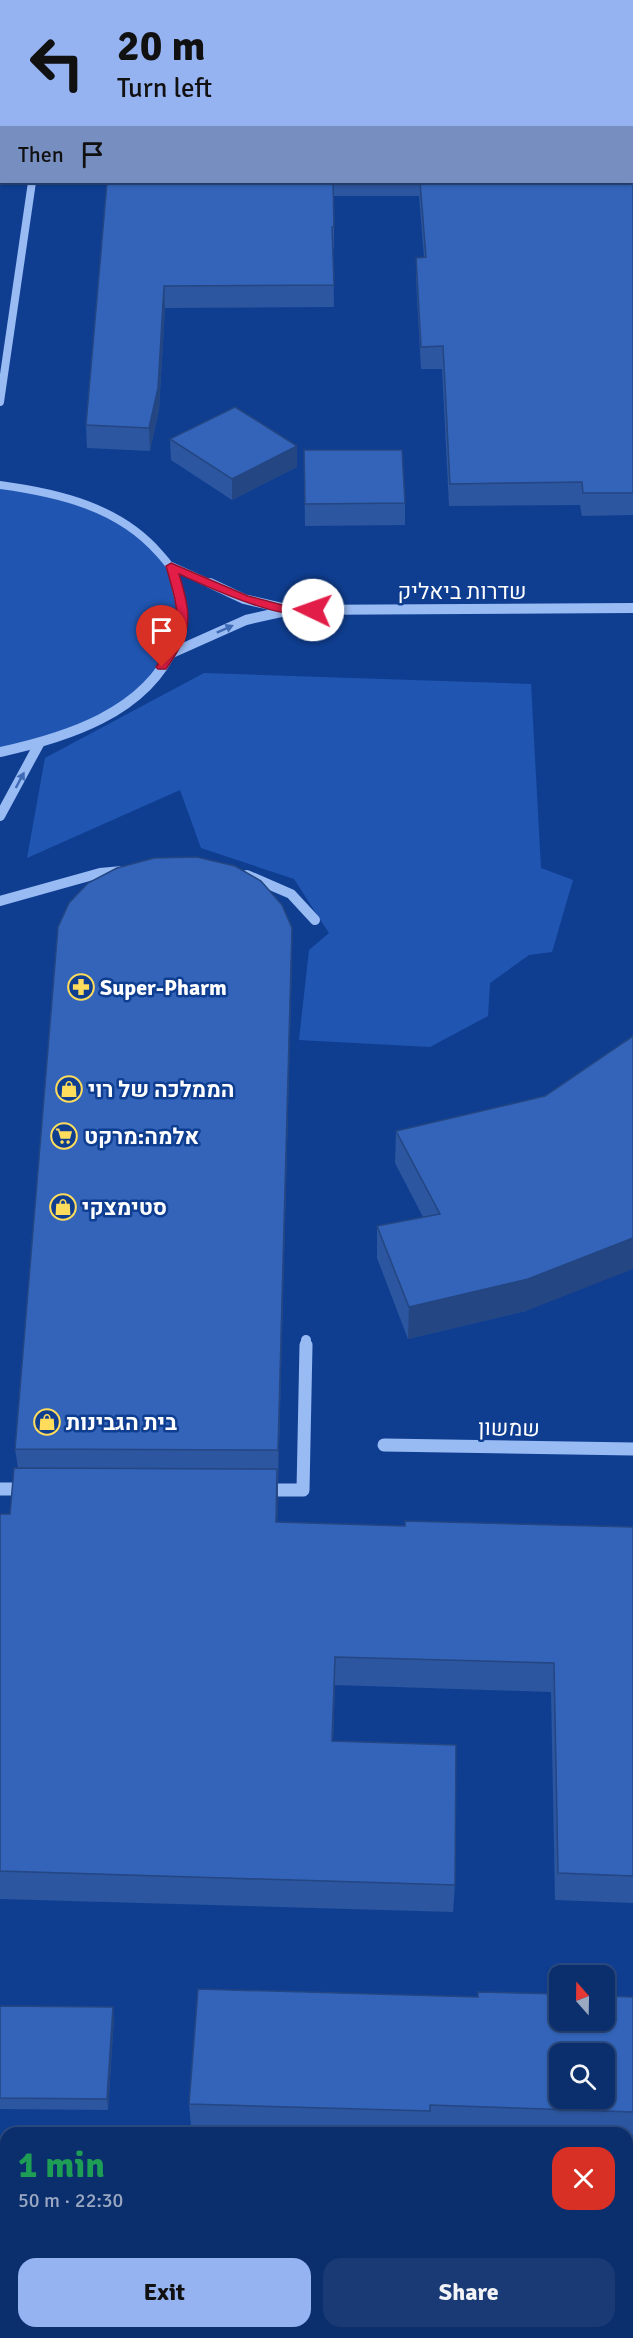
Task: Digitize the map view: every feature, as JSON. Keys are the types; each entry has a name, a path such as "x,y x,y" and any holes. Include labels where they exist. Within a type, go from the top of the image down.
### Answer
{"street":[{"path":"0,402 32,183"},
{"path":"0,485 20,487 85,503 137,530 171,566 184,610 181,632 172,653 152,681 122,706 84,727 39,744 0,752"},
{"name":"שדרות ביאליק","path":"171,566 244,599 290,610"},
{"name":"שדרות ביאליק","path":"172,653 246,620 290,610 633,608"},
{"path":"0,816 39,744"},
{"path":"0,901 100,873 134,869"},
{"path":"234,869 291,894 315,920"},
{"path":"246,1490 303,1490 306,1340"},
{"name":"שמשון","path":"384,1445 633,1449"},
{"path":"0,1489 38,1489"}],"shaded area":[{"path":"0,485 85,503 137,530 171,566 181,631 152,681 84,727 0,752"},
{"path":"204,673 531,684 541,868 573,880 552,952 529,955 490,983 488,1016 430,1047 299,1040 309,950 329,933 294,879 201,848 180,790 27,858 45,758"}],"building":[{"path":"107,183 333,183 334,285 164,286 158,388 149,428 86,425"},
{"path":"420,183 633,183 633,493 583,493 582,482 450,484 443,346 421,347 416,258 426,257"},
{"path":"235,407 297,446 232,479 170,439"},
{"path":"304,450 402,450 405,503 305,504"},
{"path":"197,857 235,866 261,881 282,905 292,928 278,1450 15,1449 58,927 69,903 88,883 117,868 154,858"},
{"path":"633,1036 633,1238 528,1279 409,1307 377,1226 440,1214 396,1131 545,1096"},
{"path":"14,1468 277,1469 276,1522 405,1526 405,1521 633,1527 633,1876 558,1873 554,1663 335,1657 332,1741 456,1745 455,1885 0,1871 0,1514 10,1514"},
{"path":"198,1989 478,1997 478,1992 549,1994 549,2031 615,2031 615,1996 633,1997 633,2112 430,2105 430,2111 189,2104"},
{"path":"0,2006 113,2007 107,2099 0,2098"}],"place":[{"name":"Super-Pharm","path":"81,987"},
{"name":"הממלכה של רוי","path":"69,1089"},
{"name":"אלמה:מרקט","path":"64,1136"},
{"name":"סטימצקי","path":"63,1207"},
{"name":"בית הגבינות","path":"47,1422"}],"route":[{"path":"162,667 172,653 181,632 184,610 171,566 244,599 290,610 313,610"}]}
